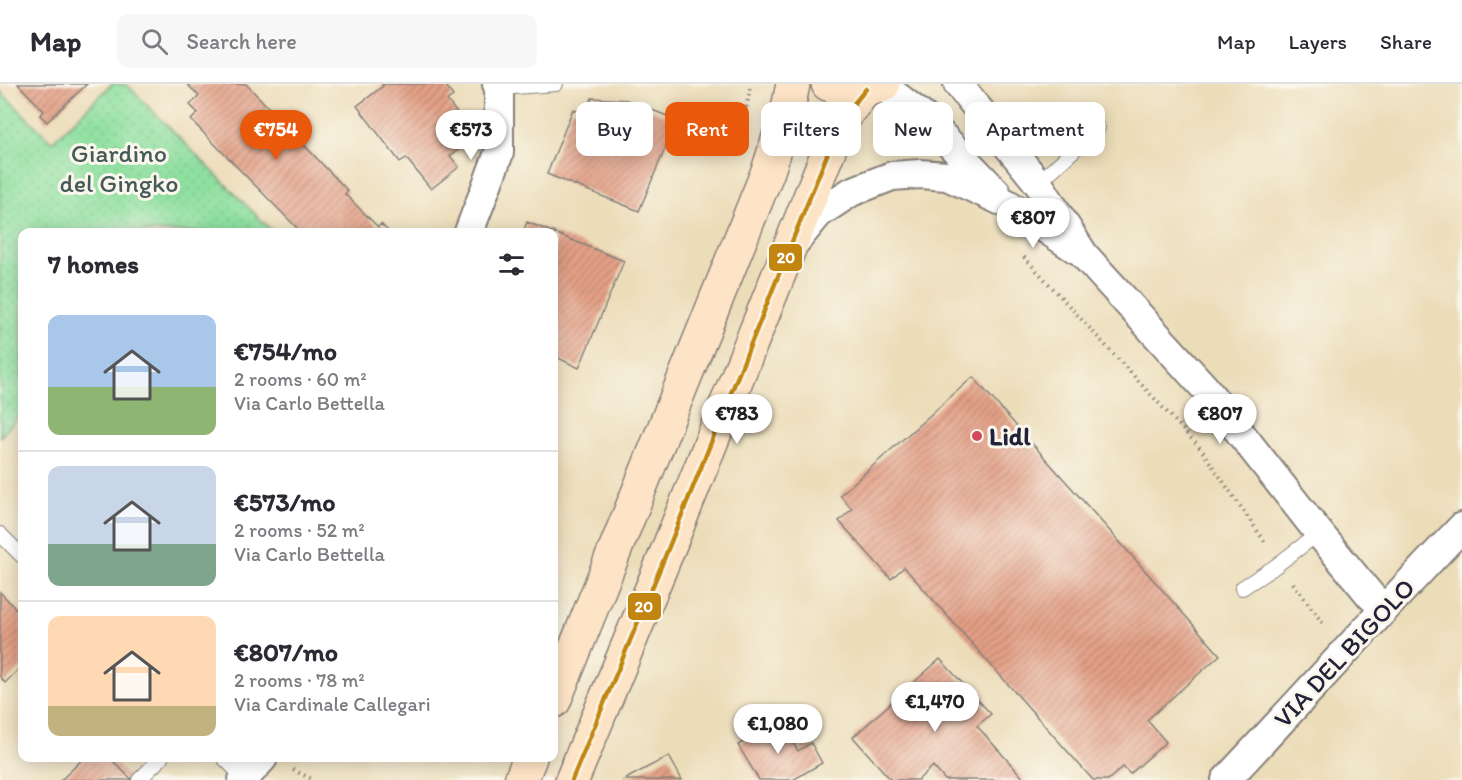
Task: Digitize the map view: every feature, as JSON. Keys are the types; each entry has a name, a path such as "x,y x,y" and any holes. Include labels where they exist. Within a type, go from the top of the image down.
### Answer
{"main road":[{"path":"558,691 768,171 788,109 793,84"},
{"path":"828,84 842,89 878,86"},
{"path":"572,780 837,130 848,111 878,86"},
{"path":"521,780 528,762"}],"street":[{"path":"958,84 1038,183 1084,255 1204,387 1371,596 1384,608"},
{"path":"471,228 500,153 498,86"},
{"path":"878,86 925,118 1008,204"},
{"path":"791,247 819,213 851,192 892,176 920,174 947,176 1008,204 1084,255"},
{"name":"VIA DEL BIGOLO","path":"1226,780 1462,527"},
{"path":"243,779 259,762"}],"lane":[{"path":"498,86 550,85"},
{"path":"1038,183 1067,156"},
{"path":"1242,588 1273,568 1319,532"},
{"path":"0,534 18,552"},
{"path":"139,780 157,762"},
{"path":"228,762 243,779"}],"path":[{"path":"750,96 751,84"},
{"path":"1018,251 1200,448 1264,541"}],"green space":[{"name":"Giardino del Gingko","path":"112,84 126,84 269,228 18,228 18,417 0,437 0,91 52,142"}],"building":[{"path":"18,84 87,84 47,122 40,115 44,111"},
{"path":"187,84 246,84 269,108 267,111 300,146 303,144 348,191 345,194 378,227 381,224 385,228 297,228 191,120 198,113 190,105 199,96"},
{"path":"382,84 445,84 453,96 447,100 475,137 450,156 459,167 431,189 406,158 400,162 357,106 383,86"},
{"path":"592,98 632,102 590,102"},
{"path":"573,109 576,110 576,156 653,156 653,110 665,115 665,149 639,211 547,174"},
{"path":"527,222 542,228 525,228"},
{"path":"558,235 624,261 579,368 558,358"},
{"path":"973,377 1220,655 1147,720 1166,742 1130,774 1123,767 1108,780 1093,780 904,567 891,579 839,521 852,509 840,495"},
{"path":"0,592 18,611 18,670 5,683 0,677"},
{"path":"940,659 991,714 977,726 1025,780 945,780 933,766 918,780 891,780 853,737"},
{"path":"780,720 798,751 811,743 822,763 793,780 759,780 738,745"},
{"path":"669,756 682,780 624,780 633,775"},
{"path":"80,762 114,762 132,780 61,780"}],"transit line":[{"name":"20","path":"572,780 837,130 848,111 866,89"}],"place":[{"name":"Lidl","path":"977,436"}]}
